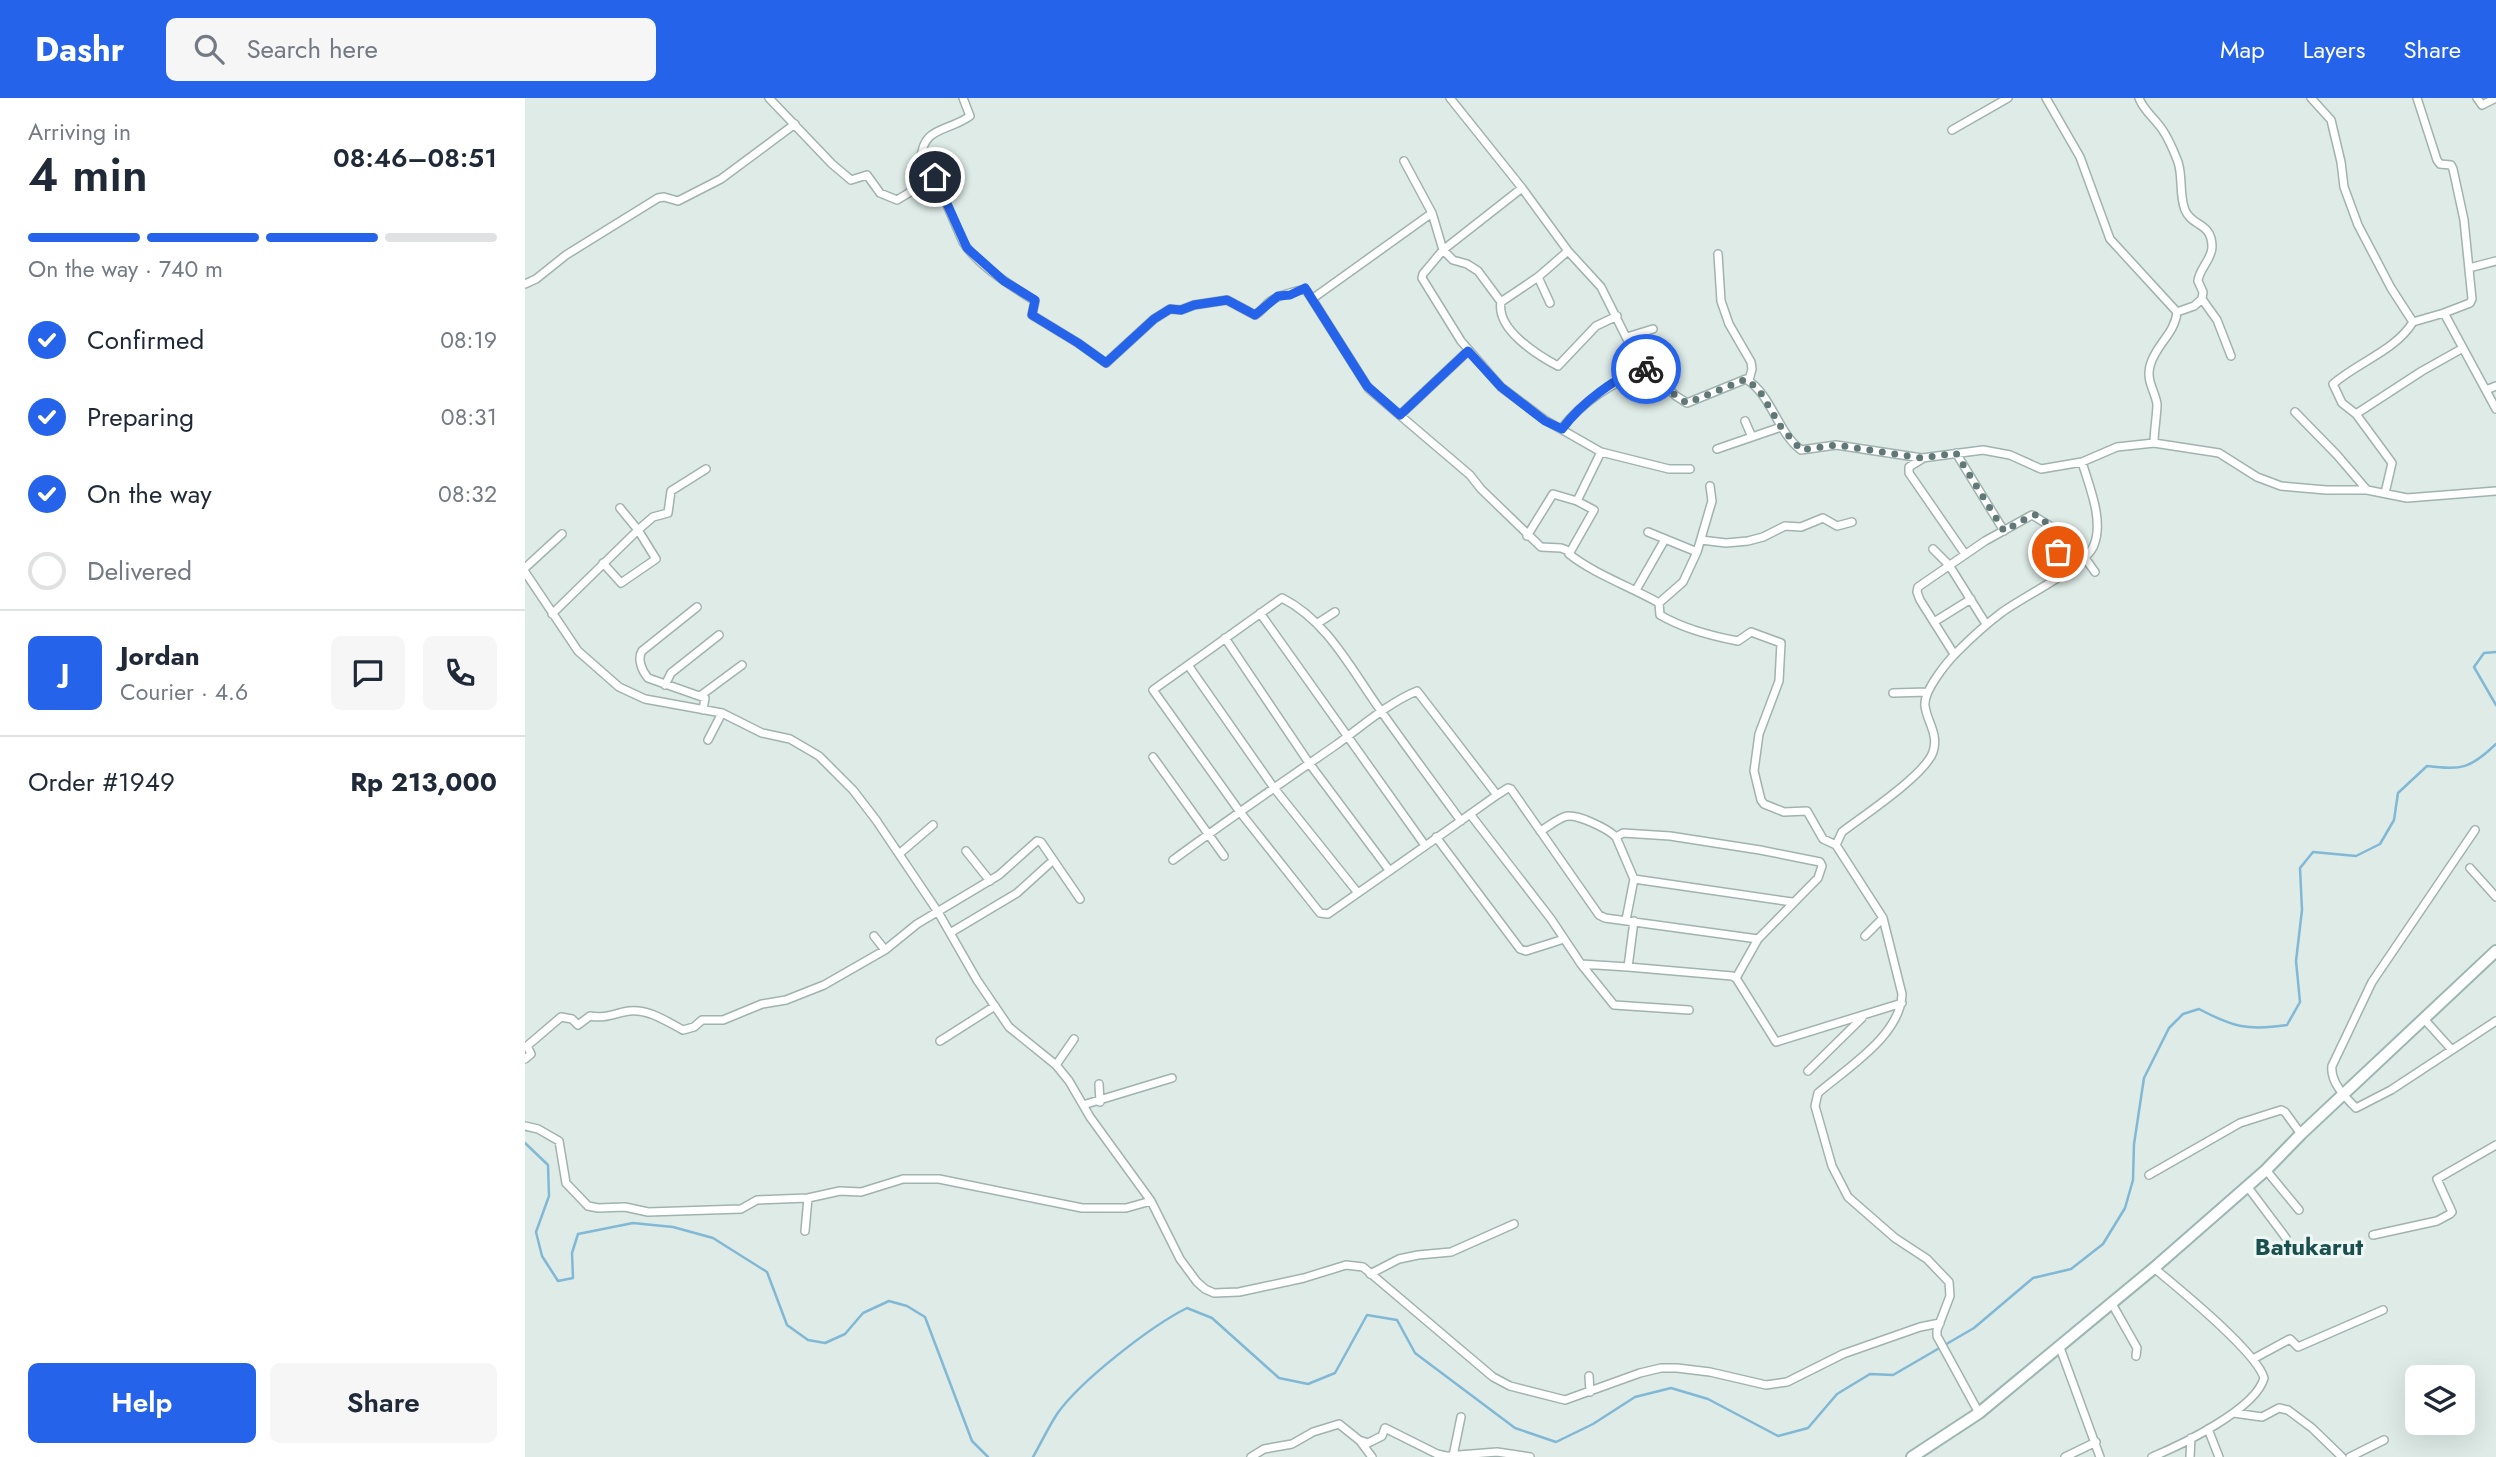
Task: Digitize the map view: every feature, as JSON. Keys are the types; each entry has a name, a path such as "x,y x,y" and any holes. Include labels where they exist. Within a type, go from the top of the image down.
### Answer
{"street":[{"path":"769,98 832,164 851,180 867,175 880,193 894,200 935,177"},
{"path":"963,98 970,113 969,118 929,136 921,147 921,160 931,168 967,248 1004,281 1035,300 1032,315 1106,363 1154,319 1170,309 1181,310 1194,305 1227,300 1255,315 1278,296 1306,289 1367,386 1470,475 1527,536 1542,548 1569,551 1571,556 1602,575 1659,603"},
{"path":"1450,98 1568,251 1601,287 1636,357 1645,368 1687,403 1739,380 1749,380 1773,405 1781,427 1798,448 1805,451 1836,445 1922,458 1991,450 2041,469 2082,462 2117,447 2154,443 2219,453 2257,477 2281,486 2367,489 2407,498 2496,491"},
{"path":"1952,130 2008,98"},
{"path":"2046,98 2080,157 2110,239 2177,312"},
{"path":"2139,98 2164,133 2179,164 2185,209 2192,219 2206,227 2210,237 2211,252 2197,278 2203,292 2202,299 2194,306 2177,312"},
{"path":"2311,98 2331,120 2344,187 2358,225 2391,288 2413,322"},
{"path":"2385,493 2392,463 2356,414 2341,403 2333,384 2405,334 2413,322 2472,301 2464,220 2453,169 2451,165 2440,164 2437,160 2417,98"},
{"path":"2477,98 2482,105 2496,98"},
{"path":"525,284 536,279 567,254 658,198 678,201 718,181 795,124"},
{"path":"1404,161 1432,213 1443,250 1453,260 1478,271 1501,302 1505,320 1517,338 1537,355 1558,366 1596,326 1617,316"},
{"path":"1522,188 1443,250 1422,278 1468,351 1501,387 1545,421 1601,452 1669,469 1690,469"},
{"path":"1312,299 1432,213"},
{"path":"1501,302 1568,251"},
{"path":"1718,254 1721,301 1729,324 1751,362 1749,380"},
{"path":"2469,268 2496,261"},
{"path":"1538,276 1550,303"},
{"path":"2202,299 2217,320 2231,356"},
{"path":"2154,443 2157,401 2150,387 2150,366 2174,326 2177,312"},
{"path":"2444,313 2496,409"},
{"path":"1627,337 1653,329"},
{"path":"2356,414 2463,348"},
{"path":"1400,415 1468,351"},
{"path":"1562,429 1584,404 1610,385 1645,368"},
{"path":"2486,390 2496,386"},
{"path":"2295,412 2367,489"},
{"path":"1745,421 1752,437"},
{"path":"1717,449 1781,427"},
{"path":"1577,501 1601,452"},
{"path":"1956,453 2004,531"},
{"path":"1922,458 1909,467 1909,473 1965,554"},
{"path":"1833,844 1842,832 1925,765 1934,750 1933,729 1925,703 1927,692 1954,654 1986,624 2085,558 2094,545 2097,532 2094,502 2082,462"},
{"path":"552,614 638,530 653,517 668,513 671,491 706,469"},
{"path":"1659,603 1683,582 1697,552 1712,502 1710,486"},
{"path":"1527,536 1553,494 1577,501 1594,510 1569,551"},
{"path":"603,563 621,583 655,561 655,556 638,530 620,508"},
{"path":"1954,654 1920,600 1917,589 1949,565 2032,515 2037,515 2057,532 2059,556 2065,572"},
{"path":"1701,540 1726,543 1748,541 1785,526 1797,527 1823,518 1837,526 1853,522"},
{"path":"1648,532 1664,541 1697,552"},
{"path":"562,534 525,570 578,651 619,687 645,699 722,713 762,733 790,738 819,756 853,790 938,912 1009,1027 1056,1065 1151,1201 1180,1259 1197,1282 1214,1293 1239,1292 1351,1265 1363,1267 1502,1383 1565,1400 1661,1368 1699,1371 1766,1385 1787,1382 1843,1354 1920,1327 1940,1324"},
{"path":"1636,590 1664,541"},
{"path":"1933,549 1949,565 1986,624"},
{"path":"2085,558 2095,572"},
{"path":"1461,821 1318,623 1304,610 1282,598 1153,690 1240,812 1320,913 1328,914 1424,844 1461,821 1497,795 1511,789 1599,915 1758,939"},
{"path":"1934,622 1971,600"},
{"path":"1659,603 1660,614 1708,635 1738,641 1751,632 1781,643 1779,681 1759,734 1754,771 1763,803 1784,812 1805,810 1823,839 1833,844 1883,918 1902,1003 1894,1023 1885,1035 1818,1093 1815,1106 1832,1166 1848,1197 1895,1238 1927,1259 1949,1282 1950,1296 1936,1333 1979,1413"},
{"path":"697,607 640,653 639,658 645,675 652,681 701,696 706,701 703,710"},
{"path":"1318,623 1335,612"},
{"path":"1260,614 1424,844"},
{"path":"664,685 671,673 719,635"},
{"path":"1225,638 1309,763 1389,870"},
{"path":"701,696 742,665"},
{"path":"1188,665 1274,788 1357,893"},
{"path":"1173,860 1411,693 1420,692 1497,795"},
{"path":"1893,693 1927,692"},
{"path":"708,740 722,713"},
{"path":"1153,757 1224,856"},
{"path":"1470,814 1614,1005 1689,1010"},
{"path":"1540,831 1569,816 1604,828 1616,837 1634,879 1628,967"},
{"path":"899,854 933,825"},
{"path":"2475,830 2372,982 2332,1066 2332,1075 2343,1095 2356,1108 2391,1090 2496,1021"},
{"path":"1616,837 1623,833 1670,836 1820,862 1822,866 1818,878 1758,939 1736,978"},
{"path":"1436,837 1520,949 1526,951 1564,939"},
{"path":"525,1059 531,1054 527,1046 561,1017 572,1019 578,1025 590,1016 602,1018 630,1011 644,1012 664,1018 683,1030 694,1027 702,1020 723,1020 762,1004 786,1000 824,985 884,950 917,924 990,881 1039,841 1080,899"},
{"path":"966,851 990,881"},
{"path":"950,933 1017,893 1049,864"},
{"path":"2470,868 2496,897"},
{"path":"1634,879 1793,902"},
{"path":"1865,936 1883,918"},
{"path":"874,936 884,950"},
{"path":"1912,1457 1979,1413 2154,1268 2266,1170 2496,951"},
{"path":"1581,964 1728,975 1736,978 1777,1043 1902,1003"},
{"path":"940,1041 995,1006"},
{"path":"1808,1071 1865,1015"},
{"path":"2424,1019 2452,1050"},
{"path":"1056,1065 1074,1039"},
{"path":"1083,1105 1172,1078"},
{"path":"1100,1084 1100,1102"},
{"path":"2149,1175 2240,1123 2281,1110 2301,1134"},
{"path":"525,1126 538,1129 559,1141 566,1183 588,1206 598,1208 625,1208 648,1212 741,1209 757,1200 807,1198 840,1191 861,1192 903,1179 939,1179 1081,1208 1125,1208 1151,1201"},
{"path":"2373,1235 2437,1221 2450,1214 2452,1212 2437,1179 2496,1145"},
{"path":"2266,1170 2299,1210"},
{"path":"2247,1186 2286,1238"},
{"path":"804,1231 807,1198"},
{"path":"1370,1274 1399,1259 1451,1252 1514,1224"},
{"path":"2153,1457 2234,1413 2262,1384 2264,1374 2240,1344 2154,1268"},
{"path":"2111,1302 2137,1348 2136,1356"},
{"path":"2253,1359 2290,1339 2298,1347 2383,1310"},
{"path":"2059,1345 2101,1457"},
{"path":"1590,1376 1590,1392"},
{"path":"2234,1413 2262,1417 2279,1408 2288,1410 2312,1427 2342,1457"},
{"path":"1453,1456 1461,1418"},
{"path":"1251,1457 1264,1449 1292,1444 1313,1432 1339,1424 1359,1440 1372,1457"},
{"path":"1359,1440 1369,1443 1375,1441 1385,1428 1437,1454 1453,1456 1497,1452 1530,1457"},
{"path":"2207,1429 2219,1457"},
{"path":"2190,1438 2190,1457"},
{"path":"2350,1457 2384,1440"},
{"path":"2065,1457 2096,1442"}],"waterway":[{"path":"2496,652 2484,653 2474,667 2496,705"},
{"path":"1033,1457 1057,1414 1082,1386 1136,1341 1187,1308 1212,1318 1279,1378 1308,1384 1335,1373 1367,1315 1397,1320 1415,1353 1515,1428 1556,1442 1593,1424 1635,1397 1671,1388 1708,1399 1778,1436 1808,1428 1837,1394 1870,1374 1893,1375 1974,1328 2033,1278 2071,1269 2103,1244 2125,1208 2133,1180 2134,1144 2144,1078 2169,1028 2183,1014 2199,1009 2241,1026 2262,1028 2287,1025 2300,1002 2296,961 2302,910 2300,868 2313,852 2356,856 2380,844 2394,820 2398,793 2427,766 2465,766 2479,759 2496,744"},
{"path":"525,1143 548,1165 549,1196 536,1232 542,1256 558,1281 573,1278 572,1253 578,1234 633,1223 673,1227 713,1238 767,1272 787,1325 808,1340 825,1343 845,1334 863,1313 889,1301 907,1306 925,1317 972,1441 988,1457"}],"way so far":[{"path":"1646,369 1687,403 1746,379 1755,384 1781,427 1798,448 1805,451 1836,445 1922,458 1956,453 2004,531 2032,515 2037,515 2057,532 2058,552"}],"district":[{"name":"Batukarut","path":"2309,1246"}],"route":[{"path":"935,177 967,248 1004,281 1035,300 1032,315 1106,363 1154,319 1170,309 1181,310 1194,305 1227,300 1251,314 1258,315 1278,296 1290,295 1305,288 1367,386 1400,415 1468,351 1501,387 1545,421 1562,429 1575,411 1610,385 1646,369"}]}
